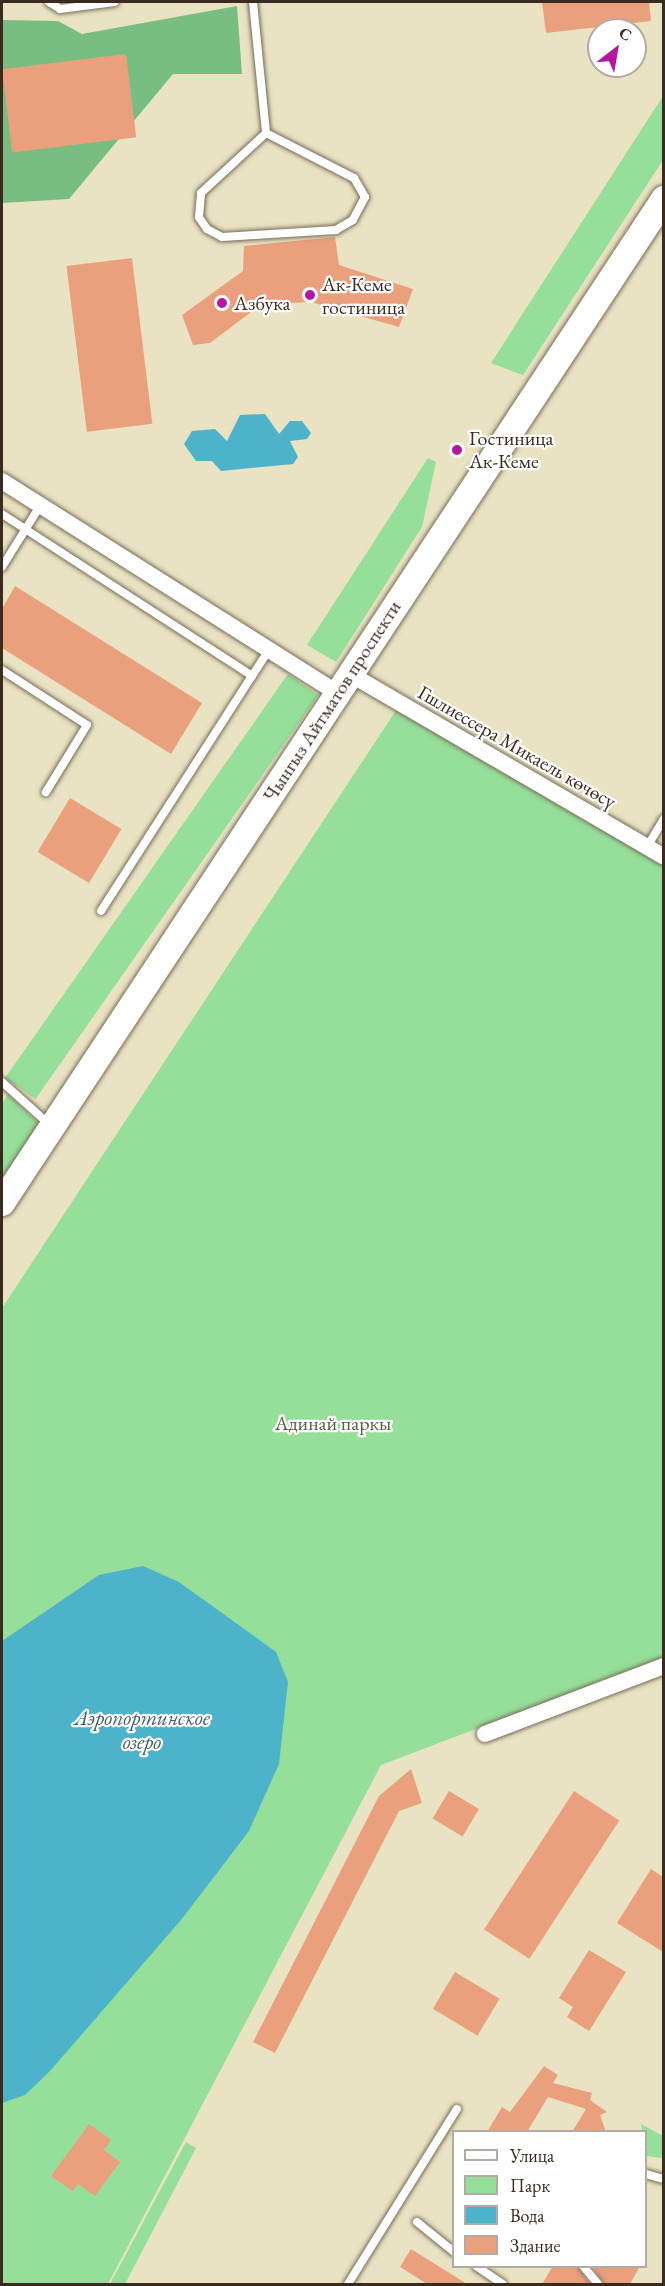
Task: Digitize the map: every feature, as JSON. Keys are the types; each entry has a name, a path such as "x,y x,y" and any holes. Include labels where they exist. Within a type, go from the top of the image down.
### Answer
{"main road":[{"name":"Чынгыз Айтматов проспекти","path":"2,1203 663,199"}],"street":[{"name":"Гшлиессера Микаель көчөсү","path":"2,481 267,652 344,684 663,857"},
{"path":"485,1734 663,1666"}],"lane":[{"path":"49,2 60,9 115,2"},
{"path":"253,2 266,133"},
{"path":"266,133 354,178 365,197 353,220 336,230 222,237 207,229 199,218 201,193 266,133"},
{"path":"2,567 40,506"},
{"path":"2,514 252,676"},
{"path":"101,911 267,652"},
{"path":"2,670 87,725 46,792"},
{"path":"647,847 663,819"},
{"path":"2,1082 52,1126"},
{"path":"348,2284 457,2109"},
{"path":"647,2175 663,2179"},
{"path":"417,2222 452,2251"},
{"path":"479,2268 503,2284"},
{"path":"585,2268 598,2284"}],"green space":[{"path":"237,6 242,74 173,74 69,199 2,203 2,20 58,21 82,34"},
{"path":"663,96 663,160 523,375 491,363"},
{"path":"428,458 436,462 422,527 336,662 307,645"},
{"path":"288,674 318,695 36,1099 5,1078"},
{"name":"Адинай паркы","path":"397,709 663,862 663,1658 381,1765 108,2284 2,2284 2,1308"},
{"path":"8,1094 39,1124 2,1180 2,1104"},
{"path":"641,2124 663,2136 663,2158 647,2156 647,2130 642,2130"},
{"path":"186,2142 196,2148 125,2284 110,2284"}],"water":[{"path":"265,414 279,434 290,421 302,421 311,433 307,439 290,441 298,457 293,464 221,471 212,461 196,461 184,444 192,431 215,429 227,441 240,415"},
{"name":"Аэропортинское озеро","path":"143,1566 179,1582 276,1652 288,1682 279,1764 249,1831 181,1920 50,2071 25,2095 2,2103 2,1641 99,1575"}],"building":[{"path":"542,2 649,2 651,21 647,21 647,18 587,18 587,28 546,33"},
{"path":"126,54 136,137 12,153 2,69"},
{"name":"Ак-Кеме гостиница","path":"335,237 339,265 413,289 399,327 311,302 262,304 210,343 193,345 182,315 243,271 244,246"},
{"path":"132,258 152,424 87,432 66,266"},
{"path":"15,586 202,703 171,754 2,648 2,609"},
{"path":"70,798 121,829 89,883 38,852"},
{"path":"411,1769 422,1803 399,1811 275,2053 253,2042 379,1796"},
{"path":"449,1791 479,1809 463,1836 433,1818"},
{"path":"574,1791 619,1820 529,1959 484,1929"},
{"path":"651,1869 663,1877 663,1952 617,1923"},
{"path":"589,1950 626,1972 589,2031 567,2017 573,2007 559,1998"},
{"path":"455,1972 500,1999 477,2036 433,2009"},
{"path":"544,2066 558,2075 553,2083 592,2093 590,2100 607,2112 600,2115 605,2130 573,2130 586,2109 548,2097 528,2130 488,2130 502,2107 510,2112"},
{"path":"89,2124 111,2140 104,2150 120,2162 95,2196 78,2184 73,2191 51,2176"},
{"path":"411,2249 467,2284 427,2284 400,2267"},
{"path":"552,2268 578,2268 590,2284 542,2284"},
{"path":"593,2268 639,2268 630,2284 604,2284"}],"place":[{"name":"Ак-Кеме гостиница","path":"310,295"},
{"name":"Азбука","path":"222,303"},
{"name":"Гостиница Ак-Кеме","path":"457,450"}]}
